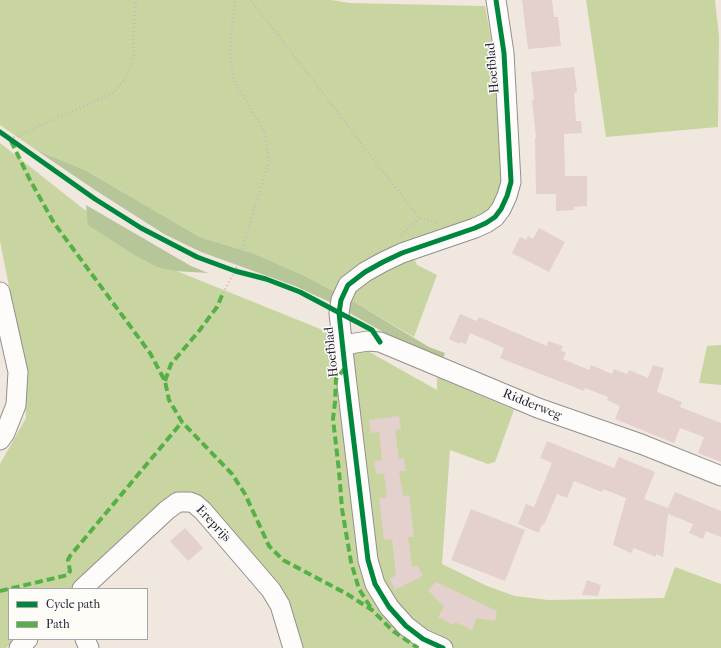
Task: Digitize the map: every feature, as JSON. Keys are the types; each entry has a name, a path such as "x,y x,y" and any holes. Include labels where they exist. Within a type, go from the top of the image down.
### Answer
{"street":[{"name":"Hoefblad","path":"443,648 423,639 406,626 389,607 375,584 368,560 339,313 341,300 348,285 365,272 383,262 419,246 461,234 486,223 495,217 501,209 511,182 504,53 496,0"},
{"path":"0,292 18,372 16,405 0,440"},
{"name":"Ridderweg","path":"343,345 368,341 380,342 538,408 641,444 721,476"},
{"name":"Ereprijs","path":"83,588 166,510 178,502 190,502 195,504 203,511 271,590 280,605 293,648"},
{"path":"18,648 27,640"}],"path":[{"path":"10,139 109,95 116,90 130,69 134,55 133,38 136,0"},
{"path":"223,293 235,271 268,161 265,133 234,79 230,49 236,0"},
{"path":"251,0 419,218 435,222 461,234"}],"green space":[{"path":"0,0 331,0 350,3 485,6 501,92 503,188 487,214 408,244 417,265 437,275 414,337 356,303 303,275 255,254 200,237 85,170 36,150 0,125"},
{"path":"586,0 715,0 719,36 718,127 606,137"},
{"path":"0,143 147,259 350,341 437,390 437,377 514,410 495,462 488,464 450,450 442,564 487,586 515,596 548,600 664,598 675,567 721,584 721,648 297,648 279,591 176,495 73,588 8,588 8,640 15,640 6,648 0,648 0,464 26,418 17,327 0,241"},
{"path":"36,150 85,170 200,237 255,254 303,275 356,303 429,347 445,353 442,362 390,336 334,304 295,286 201,252 164,234"},
{"path":"86,205 191,266 208,273 175,271 157,267 136,256 88,225"},
{"path":"721,345 721,385 699,383 707,346"}],"building":[{"path":"522,0 552,0 554,17 558,17 561,46 528,49"},
{"path":"574,67 577,92 574,93 576,121 581,121 582,133 564,134 565,176 587,176 587,206 574,207 574,210 556,211 556,194 536,194 536,138 531,72"},
{"path":"539,228 565,242 549,272 512,253 520,237 526,240 528,236 533,239"},
{"path":"460,314 477,321 479,317 547,346 548,341 563,346 561,351 566,352 563,359 589,370 591,365 612,374 614,369 627,374 629,370 648,378 653,365 664,368 657,392 682,402 680,407 721,423 721,462 698,453 704,437 680,428 674,443 615,419 620,406 607,400 608,397 585,388 584,391 500,358 504,348 470,333 466,344 460,342 459,344 449,339"},
{"path":"399,416 401,429 395,430 399,459 404,458 406,471 399,471 403,496 409,495 414,537 408,537 412,567 417,565 423,576 395,590 390,579 396,575 392,539 384,540 379,498 387,498 384,473 376,474 374,461 382,460 379,432 371,433 369,420"},
{"path":"547,441 614,468 619,457 655,472 644,499 668,508 675,492 721,511 721,537 706,531 703,539 689,533 693,524 668,514 663,557 656,554 656,557 634,548 631,553 613,545 626,498 603,489 602,492 574,481 567,498 557,494 539,533 518,524 526,504 534,507 552,463 540,458"},
{"path":"471,509 525,530 505,581 451,560"},
{"path":"185,528 203,548 188,561 170,541"},
{"path":"587,580 601,585 598,596 582,595"},
{"path":"436,582 497,611 495,621 477,618 472,630 455,622 454,625 438,617 444,607 428,590"}],"marked path":[{"path":"11,141 30,180 54,223 150,353 165,381 169,400 182,422 232,474 245,494 269,546 283,560 347,594 372,610 393,631 418,648"},
{"path":"165,381 171,364 217,307 223,293"},
{"path":"345,368 336,379 333,419 342,509 351,562 359,589 371,608"},
{"path":"13,588 68,575 70,571 68,560 70,556 182,422"},
{"path":"0,591 8,589"}],"cycle path":[{"path":"443,648 423,639 406,626 389,607 375,584 368,560 339,313 341,300 348,285 365,272 402,253 486,223 495,217 501,209 511,182 504,53 496,0"},
{"path":"0,132 95,199 141,228 197,257 235,271 266,279 300,292 372,330 380,342"}]}
